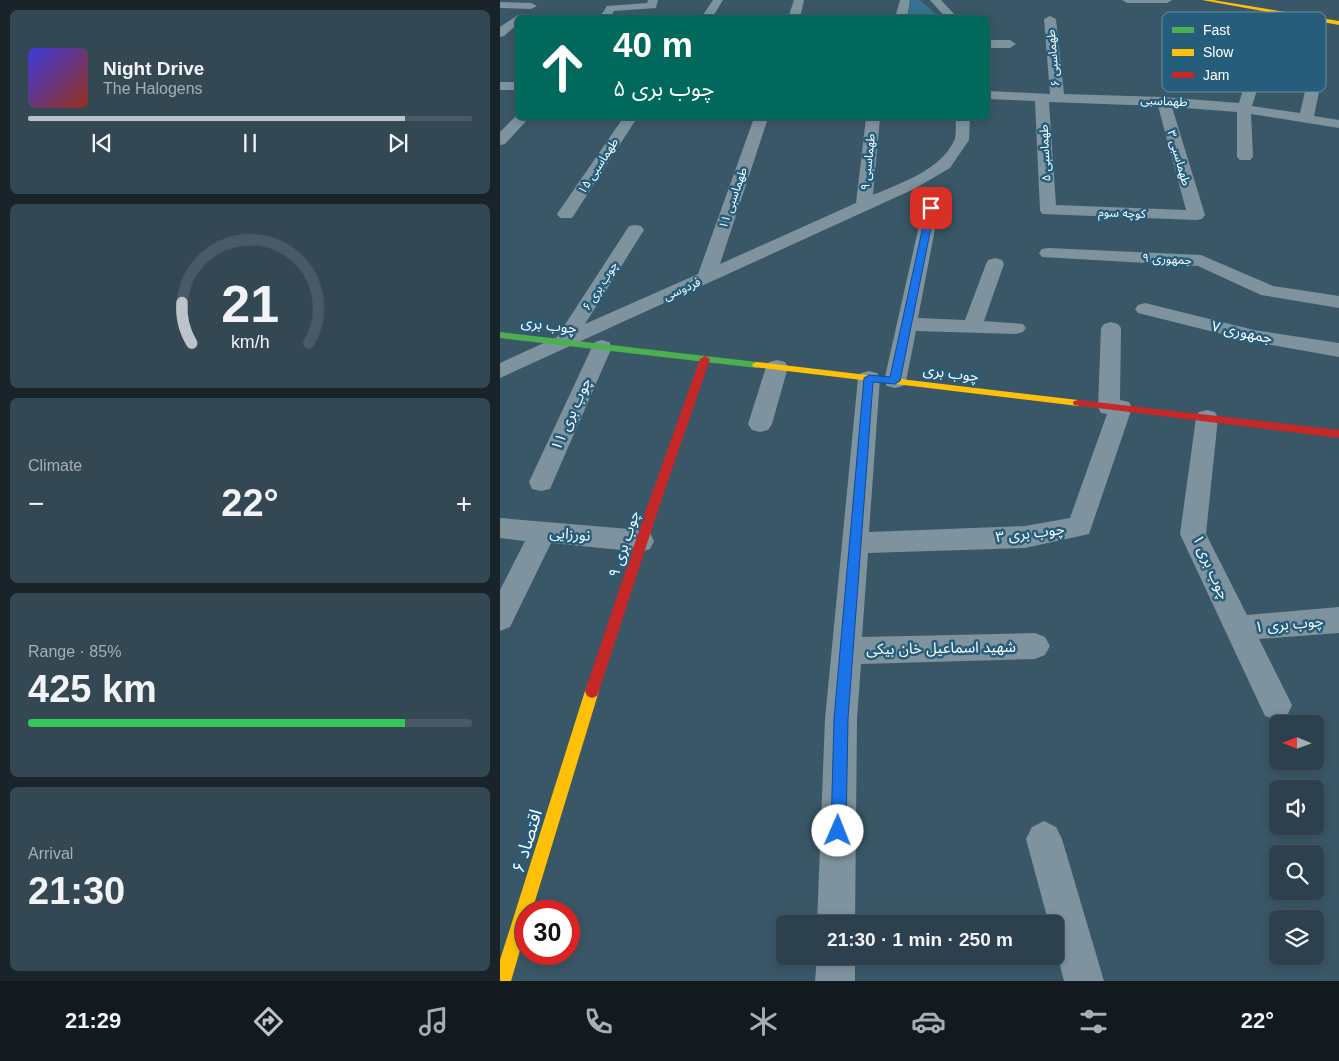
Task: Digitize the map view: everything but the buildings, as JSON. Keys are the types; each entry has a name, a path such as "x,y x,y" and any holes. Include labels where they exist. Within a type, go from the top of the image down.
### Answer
{"street":[{"path":"607,13 652,6 653,0"},
{"path":"708,15 718,0"},
{"path":"795,15 799,0"},
{"path":"902,15 905,0"},
{"path":"935,0 951,15"},
{"path":"1127,0 1167,0"},
{"path":"1204,0 1274,12"},
{"path":"1232,0 1308,12"},
{"path":"500,5 534,3"},
{"path":"521,15 534,3"},
{"path":"1326,15 1339,17"},
{"name":"۶ طهماسبی","path":"1050,19 1050,96"},
{"path":"500,33 515,20"},
{"path":"1326,21 1339,23"},
{"path":"990,44 1010,44"},
{"path":"500,86 515,86"},
{"path":"1245,157 1244,108 1249,92"},
{"path":"1306,118 1312,92"},
{"name":"طهماسبی","path":"990,95 1163,101 1244,108 1339,124"},
{"name":"۵ طهماسبی","path":"1048,210 1050,96"},
{"name":"۳ طهماسبی","path":"1163,101 1196,215"},
{"path":"500,141 520,120"},
{"name":"۱۵ طهماسبی","path":"566,214 629,120"},
{"name":"۱۱ طهماسبی","path":"706,278 760,120"},
{"name":"۹ طهماسبی","path":"864,206 873,120"},
{"name":"فردوسی","path":"500,371 908,186 944,165 962,140 963,120"},
{"path":"895,381 931,208"},
{"name":"کوچه سوم","path":"1048,210 1196,215"},
{"name":"۶ چوب بری","path":"564,342 635,230"},
{"name":"۹ جمهوری","path":"1048,253 1201,261 1268,291 1339,302"},
{"path":"972,327 995,264"},
{"name":"۷ جمهوری","path":"1145,309 1254,336 1339,350"},
{"path":"906,324 1016,328"},
{"path":"1111,328 1115,407"},
{"name":"چوب بری","path":"500,334 1339,434"},
{"name":"۱۱ چوب بری","path":"541,482 602,347"},
{"name":"۹ چوب بری","path":"576,740 660,480 705,359"},
{"path":"760,424 777,367"},
{"path":"836,915 841,719 869,378"},
{"name":"۳ چوب بری","path":"855,543 1025,537 1080,527 1115,407"},
{"name":"۱ چوب بری","path":"1207,418 1193,534 1276,705"},
{"name":"نورزایی","path":"500,528 641,541"},
{"path":"500,618 543,532"},
{"name":"چوب بری ۱","path":"1239,628 1339,620"},
{"name":"شهید اسماعیل خان بیکی","path":"846,650 1035,646"},
{"name":"۶ اقتصاد","path":"502,981 576,740"},
{"path":"1044,839 1084,981"},
{"path":"835,981 836,965"}],"shaded area":[{"path":"911,0 920,0 937,15 908,15"}],"traffic: fast":[{"path":"500,335 757,365"}],"traffic: slow":[{"path":"1204,0 1274,12"},
{"path":"1326,21 1339,23"},
{"path":"757,365 1078,403"},
{"path":"502,981 592,691"}],"traffic: jam":[{"path":"592,691 705,359"},
{"path":"1078,403 1339,434"}],"route":[{"path":"838,831 841,719 869,378 895,381 931,208"}]}
